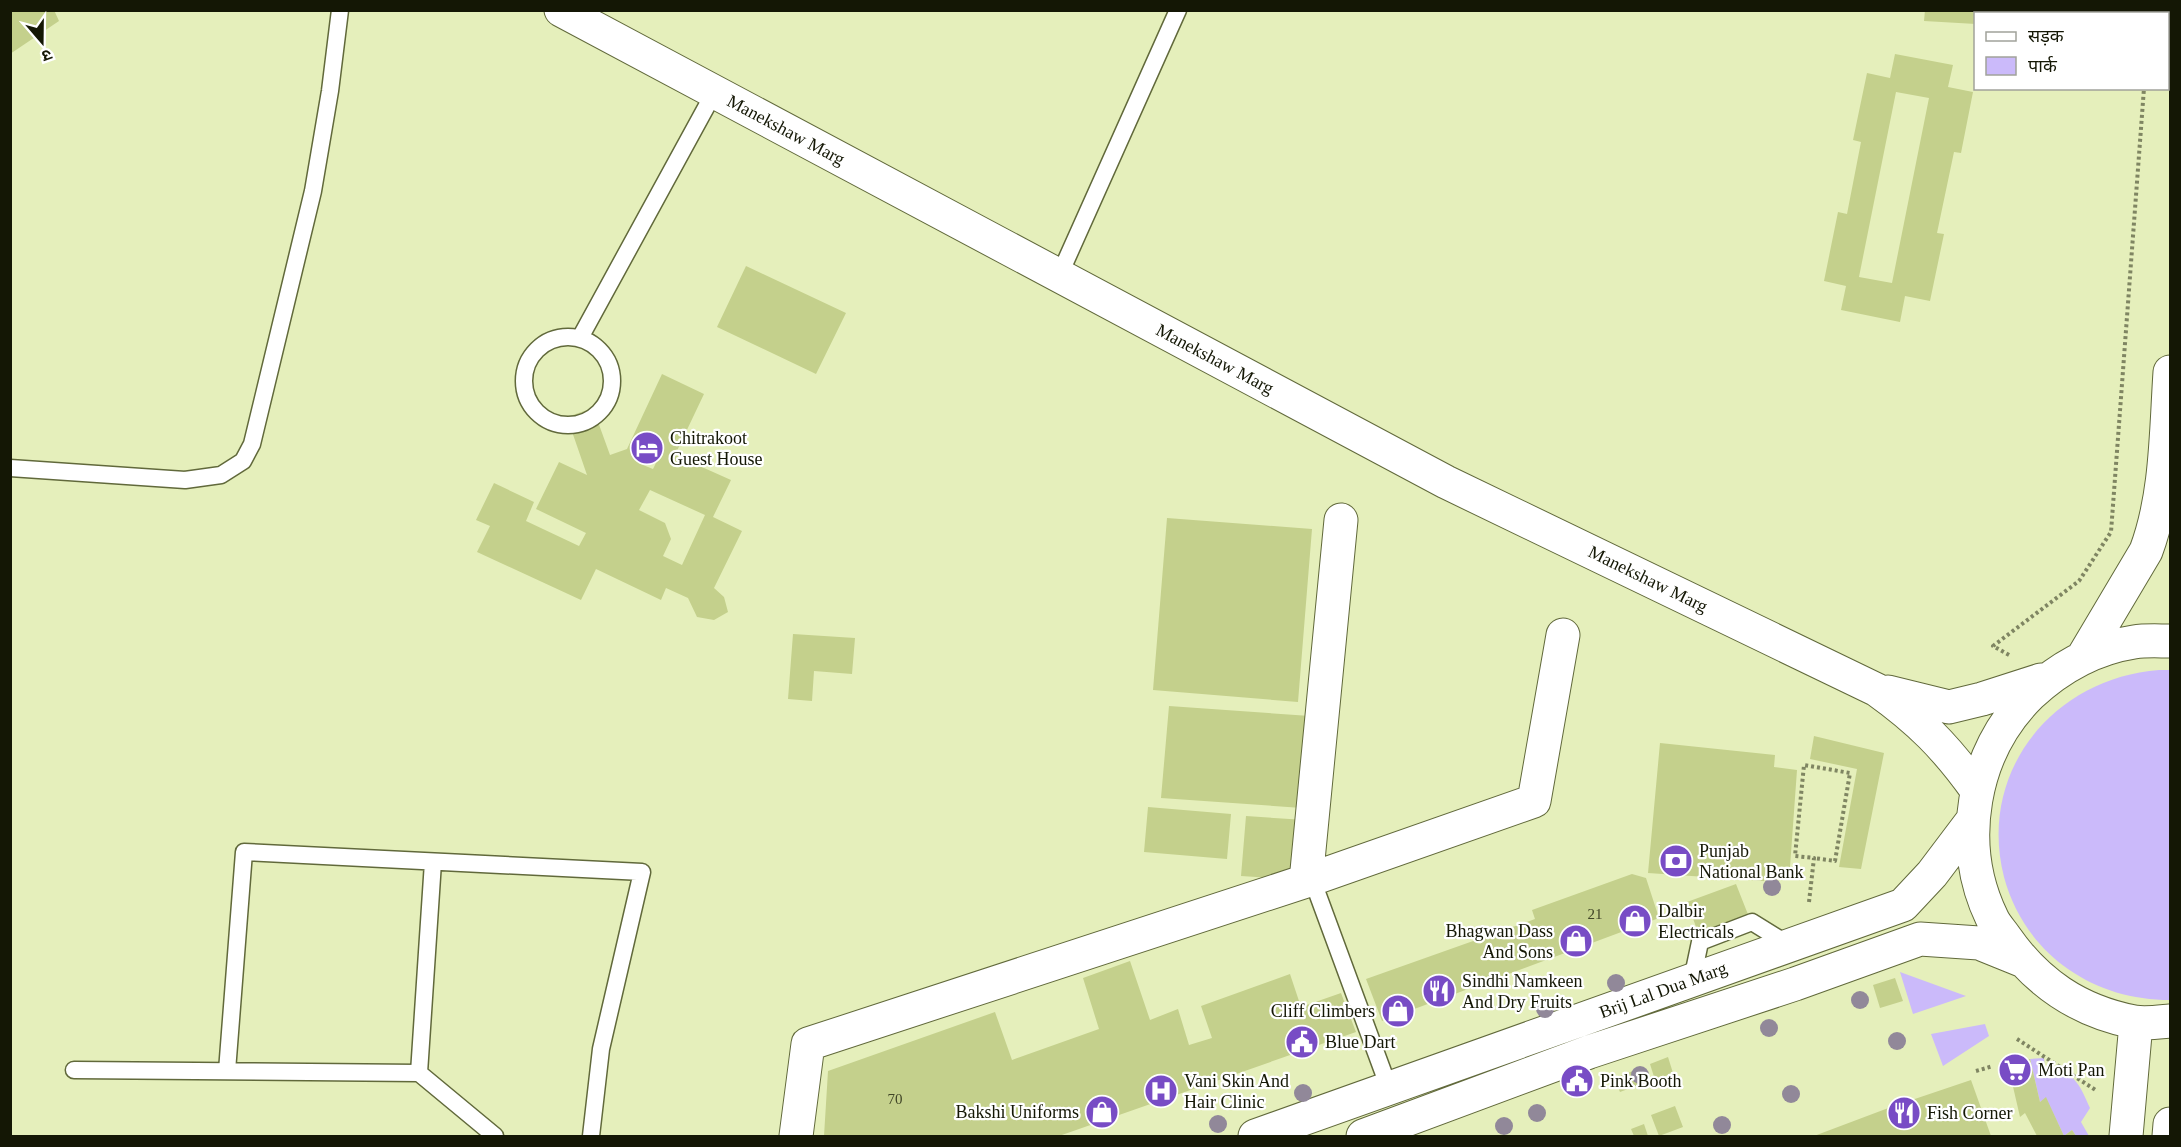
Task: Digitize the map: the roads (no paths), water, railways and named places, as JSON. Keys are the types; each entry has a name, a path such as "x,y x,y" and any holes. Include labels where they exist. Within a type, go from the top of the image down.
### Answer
{"street":[{"name":"Manekshaw Marg","path":"561,10 1446,482 1877,690 1904,709 1933,735 1952,757 1974,805"},
{"path":"2083,657 2146,551 2153,533 2164,467 2170,372"},
{"path":"1309,880 1341,520"},
{"path":"796,1137 808,1044 1309,880 1534,801 1563,635"},
{"path":"2170,641 2134,642 2083,657 2049,678 2016,709 1992,746 1974,805 1976,871 1992,918 2021,960 2052,988 2089,1009 2136,1023 2170,1022"},
{"name":"Manekshaw Marg","path":"1877,690 1949,707 2049,678"},
{"name":"Brij Lal Dua Marg","path":"1255,1137 1903,904 1952,850 1974,805"},
{"name":"Brij Lal Dua Marg","path":"1363,1137 1589,1052 1795,984 1920,939 1980,943 2021,960"},
{"path":"2126,1137 2136,1023"},
{"path":"2169,1137 2170,1124"}],"lane":[{"path":"10,468 185,480 221,475 243,461 252,444 313,191 330,92 340,10"},
{"path":"1059,276 1178,10"},
{"path":"580,338 715,91"},
{"path":"561,337 580,338 590,342 605,357 612,377 610,396 598,413 580,423 560,424 541,416 528,401 524,381 528,361 542,345 551,340 561,337"},
{"path":"227,1071 244,852 642,872 601,1049 591,1137"},
{"path":"419,1073 433,862"},
{"path":"1309,880 1389,1088"},
{"path":"74,1070 419,1073 495,1137"}],"place":[{"name":"Chitrakoot Guest House","path":"647,448"},
{"name":"Punjab National Bank","path":"1676,861"},
{"name":"Dalbir Electricals","path":"1635,921"},
{"name":"Bhagwan Dass And Sons","path":"1576,941"},
{"name":"Sindhi Namkeen And Dry Fruits","path":"1439,991"},
{"name":"Cliff Climbers","path":"1398,1011"},
{"name":"Blue Dart","path":"1302,1042"},
{"name":"Moti Pan","path":"2015,1070"},
{"name":"Pink Booth","path":"1577,1081"},
{"name":"Vani Skin And Hair Clinic","path":"1161,1091"},
{"name":"Bakshi Uniforms","path":"1102,1112"},
{"name":"Fish Corner","path":"1904,1113"}]}
